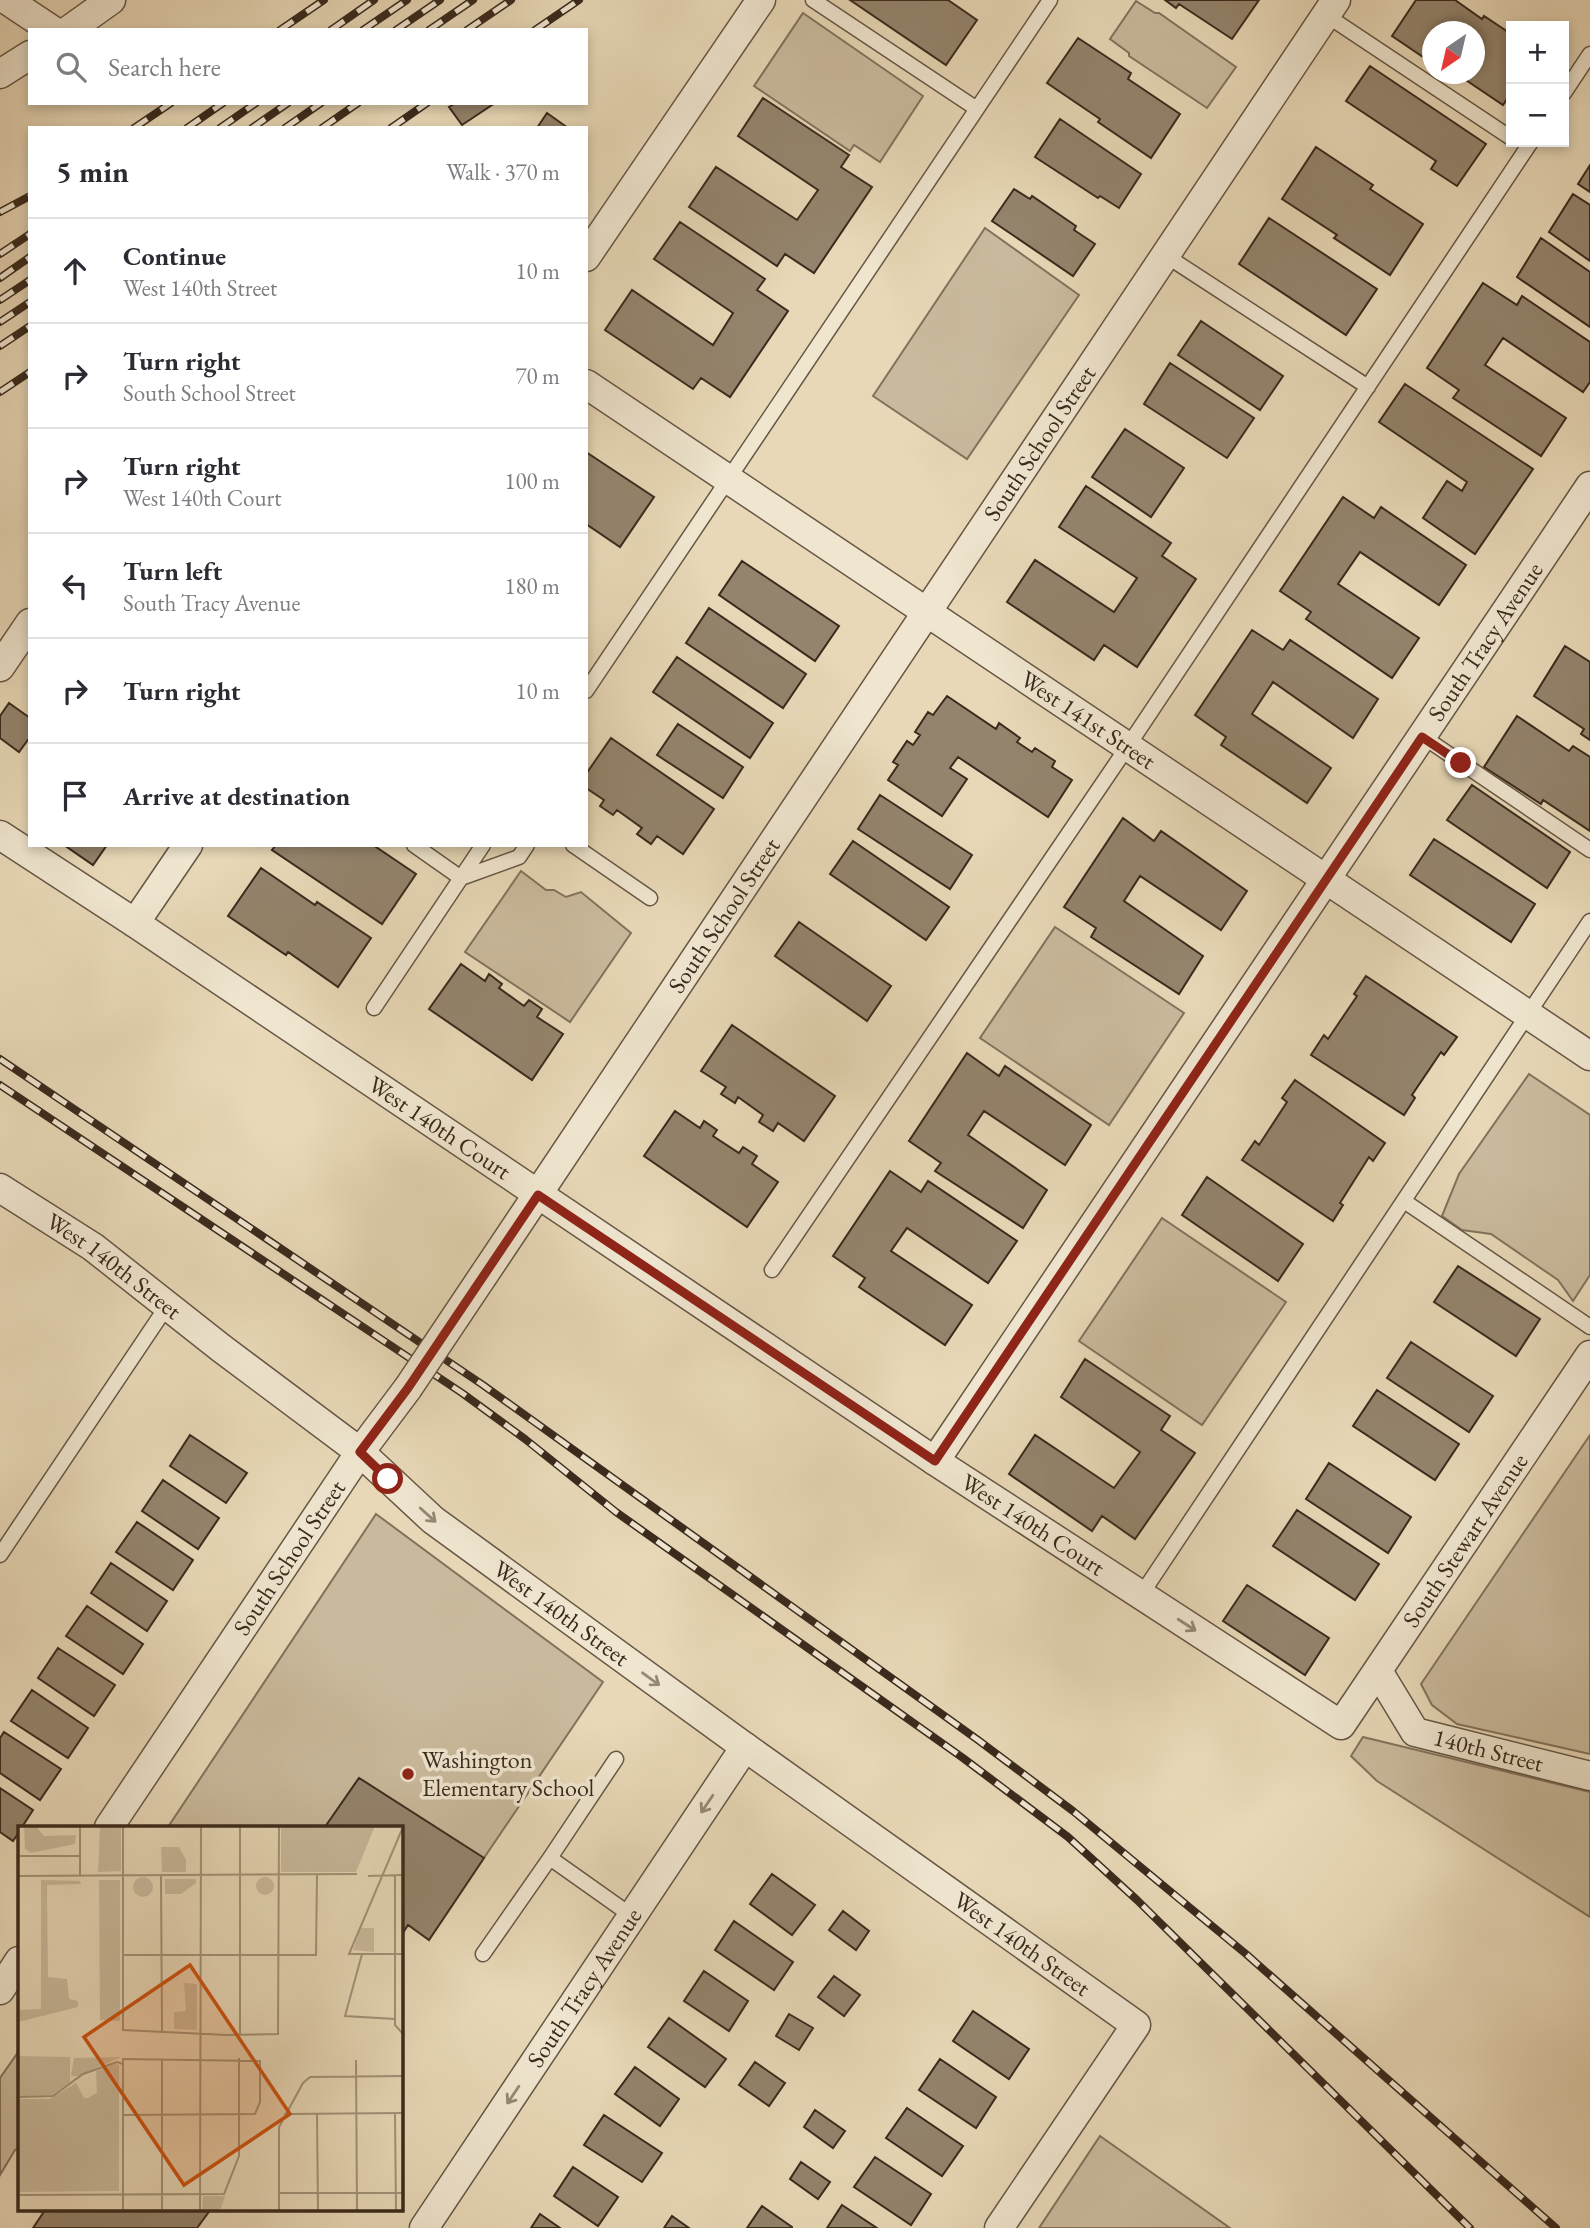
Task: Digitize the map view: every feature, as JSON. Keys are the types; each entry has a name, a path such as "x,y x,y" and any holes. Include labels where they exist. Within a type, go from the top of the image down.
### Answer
{"street":[{"path":"7,0 49,28"},
{"path":"72,28 111,0"},
{"path":"588,254 761,0"},
{"name":"South School Street","path":"110,1826 360,1452 408,1388 538,1195 1331,8"},
{"path":"0,74 28,56"},
{"name":"West 141st Street","path":"588,385 1590,1056"},
{"name":"South Tracy Avenue","path":"935,1461 1590,486"},
{"path":"0,667 28,626"},
{"name":"West 140th Court","path":"0,835 935,1461 1341,1726"},
{"path":"135,923 187,847"},
{"name":"West 140th Street","path":"0,1188 93,1247 360,1452 433,1520 745,1747 1136,2025 999,2228"},
{"name":"South Stewart Avenue","path":"1341,1726 1590,1355"},
{"name":"140th Street","path":"1378,1671 1415,1732 1590,1776"},
{"name":"South Tracy Avenue","path":"424,2228 745,1747"},
{"path":"0,1990 18,1963"}],"lane":[{"path":"813,0 977,109"},
{"path":"593,668 729,479 1050,0"},
{"path":"1331,8 1506,134"},
{"path":"1569,86 1590,54"},
{"path":"772,1270 1128,746 1368,387 1523,147"},
{"path":"1165,255 1368,387"},
{"path":"1422,737 1590,850"},
{"path":"417,847 461,878"},
{"path":"374,1009 482,847"},
{"path":"461,878 519,858 526,847"},
{"path":"576,847 650,898"},
{"path":"1141,1595 1590,921"},
{"path":"1404,1201 1590,1327"},
{"path":"0,1555 167,1306"},
{"path":"483,1954 616,1759"},
{"path":"550,1858 632,1916"}],"shaded area":[{"path":"1136,1 1159,13 1236,67 1207,108 1129,56 1129,53 1110,39"},
{"path":"803,13 923,96 880,162 854,145 850,151 754,86"},
{"path":"985,228 1079,295 967,459 873,396"},
{"path":"521,871 546,890 554,890 566,897 581,892 631,933 570,1022 465,952"},
{"path":"1055,927 1184,1013 1109,1125 980,1038"},
{"path":"1529,1074 1590,1115 1590,1275 1573,1301 1558,1280 1491,1234 1462,1230 1442,1216 1459,1174"},
{"path":"1162,1218 1286,1302 1202,1425 1079,1341"},
{"path":"1590,1435 1590,1754 1457,1724 1432,1705 1421,1684"},
{"path":"376,1514 603,1682 484,1858 359,1778 326,1826 169,1826"},
{"path":"1363,1737 1590,1792 1590,1917 1377,1781 1351,1756"},
{"path":"18,2052 18,2148 0,2175 0,2078"},
{"path":"1100,2136 1230,2228 1039,2228"}],"building":[{"path":"850,0 948,0 977,20 946,65"},
{"path":"1165,0 1259,0 1232,39 1179,4 1176,8"},
{"path":"1416,0 1455,0 1482,19 1484,16 1506,31 1506,100 1503,105 1472,84 1485,84 1485,21 1422,21 1422,56 1392,36"},
{"path":"1078,38 1131,73 1128,79 1180,114 1151,158 1047,83"},
{"path":"1370,66 1486,144 1457,186 1431,169 1436,161 1346,101"},
{"path":"763,98 849,155 841,167 872,187 814,273 785,254 777,266 689,207 716,167 797,220 818,190 738,136"},
{"path":"452,105 492,105 462,125 449,107"},
{"path":"547,113 565,126 538,126"},
{"path":"1060,119 1141,174 1119,208 1100,196 1098,198 1035,157"},
{"path":"1316,147 1373,185 1370,189 1423,224 1390,275 1334,238 1337,235 1282,199"},
{"path":"1590,165 1590,192 1578,184"},
{"path":"1014,189 1030,199 1032,196 1076,226 1074,230 1095,244 1073,276 992,221"},
{"path":"1573,194 1590,205 1590,261 1549,232"},
{"path":"1269,218 1377,289 1346,335 1239,264"},
{"path":"680,222 765,279 757,290 788,311 730,397 701,378 693,389 605,330 632,290 713,345 733,313 654,259"},
{"path":"1541,238 1590,272 1590,327 1517,277"},
{"path":"1483,283 1517,305 1522,296 1590,342 1590,382 1583,392 1503,338 1485,365 1566,418 1541,456 1453,398 1459,390 1427,368"},
{"path":"1201,321 1283,376 1260,410 1178,355"},
{"path":"1170,363 1254,418 1227,458 1144,404"},
{"path":"1405,384 1533,469 1475,554 1423,518 1447,481 1462,491 1467,482 1379,422"},
{"path":"1125,429 1184,468 1151,517 1092,477"},
{"path":"588,453 654,497 620,547 588,525"},
{"path":"1086,486 1171,543 1162,556 1196,579 1137,667 1104,645 1094,660 1007,602 1035,560 1114,612 1137,578 1059,527"},
{"path":"1343,497 1374,518 1381,507 1466,565 1439,605 1360,552 1338,584 1419,638 1392,678 1306,619 1311,612 1280,591"},
{"path":"742,561 839,626 815,661 719,595"},
{"path":"709,608 806,674 783,708 686,643"},
{"path":"1252,630 1283,650 1290,640 1378,699 1353,738 1273,682 1252,714 1331,768 1307,803 1221,745 1226,737 1195,715"},
{"path":"1565,646 1590,662 1590,740 1581,734 1584,729 1534,696"},
{"path":"677,657 773,723 750,758 653,692"},
{"path":"947,696 996,729 999,723 1020,738 1017,742 1032,752 1035,748 1055,761 1052,767 1072,780 1048,817 958,757 950,768 967,779 942,816 888,780 898,765 893,762 907,741 913,745 920,735 915,732 928,712 933,715"},
{"path":"9,703 28,717 28,740 19,752 0,738 0,716"},
{"path":"1517,716 1569,751 1573,746 1590,757 1590,831 1543,800 1541,804 1484,767"},
{"path":"678,724 743,767 723,798 657,755"},
{"path":"611,738 714,809 683,854 657,836 651,844 637,834 642,828 617,810 613,815 600,806 604,800 588,789 588,771"},
{"path":"1472,785 1570,852 1547,888 1447,820"},
{"path":"880,795 972,855 950,889 858,829"},
{"path":"1123,818 1154,841 1161,831 1247,891 1221,930 1140,876 1124,901 1203,956 1179,994 1091,937 1096,928 1064,907"},
{"path":"1434,839 1535,904 1511,942 1410,875"},
{"path":"853,841 949,907 926,940 830,874"},
{"path":"67,847 106,847 93,865"},
{"path":"274,847 376,847 416,874 382,924 272,850"},
{"path":"261,868 315,905 317,902 371,938 338,987 288,952 286,955 228,916"},
{"path":"799,922 891,986 867,1021 775,956"},
{"path":"461,964 485,981 489,974 502,984 499,988 524,1006 529,1000 542,1009 537,1017 563,1034 532,1080 429,1009"},
{"path":"1366,976 1457,1037 1444,1055 1441,1052 1412,1095 1415,1098 1404,1115 1311,1055 1324,1035 1328,1039 1357,996 1354,994"},
{"path":"732,1025 835,1096 804,1141 778,1123 773,1131 759,1122 763,1115 738,1097 735,1103 721,1094 726,1087 701,1071"},
{"path":"967,1053 999,1076 1005,1066 1091,1125 1065,1165 984,1111 968,1135 1047,1190 1023,1228 935,1171 941,1163 909,1141"},
{"path":"1295,1080 1385,1143 1373,1161 1369,1157 1340,1203 1343,1205 1333,1221 1242,1160 1255,1141 1259,1145 1287,1102 1282,1098"},
{"path":"675,1111 700,1128 704,1121 717,1130 713,1136 739,1153 743,1147 757,1156 752,1164 778,1182 747,1227 644,1156"},
{"path":"890,1171 921,1192 928,1181 1017,1241 988,1283 907,1228 891,1251 972,1305 945,1345 859,1287 865,1278 833,1256"},
{"path":"1207,1177 1303,1244 1278,1281 1182,1215"},
{"path":"1458,1266 1540,1319 1516,1356 1434,1302"},
{"path":"1411,1342 1493,1396 1469,1432 1387,1378"},
{"path":"1085,1359 1170,1416 1161,1430 1195,1453 1135,1539 1102,1516 1092,1531 1009,1474 1035,1435 1114,1488 1140,1452 1061,1397"},
{"path":"1377,1390 1459,1444 1435,1480 1353,1426"},
{"path":"190,1435 247,1473 226,1503 170,1466"},
{"path":"1329,1463 1411,1517 1388,1553 1306,1499"},
{"path":"163,1480 219,1518 198,1549 142,1511"},
{"path":"1297,1510 1379,1564 1355,1600 1273,1546"},
{"path":"137,1522 193,1560 173,1590 116,1552"},
{"path":"111,1563 167,1601 147,1631 91,1593"},
{"path":"1247,1585 1329,1638 1305,1675 1223,1621"},
{"path":"87,1606 143,1644 123,1674 66,1636"},
{"path":"58,1648 115,1685 94,1716 38,1678"},
{"path":"32,1690 88,1728 68,1758 11,1721"},
{"path":"4,1732 61,1769 40,1800 0,1773 0,1738"},
{"path":"359,1778 484,1858 429,1940 408,1925 402,1934 402,1826 326,1826"},
{"path":"0,1788 33,1810 23,1826 18,1826 18,1834 13,1841 0,1832"},
{"path":"772,1874 815,1905 792,1935 750,1904"},
{"path":"843,1911 869,1931 856,1950 829,1930"},
{"path":"734,1921 793,1962 774,1990 715,1950"},
{"path":"704,1971 748,2001 729,2031 684,2001"},
{"path":"834,1976 860,1995 844,2016 818,1997"},
{"path":"973,2011 1029,2049 1009,2079 953,2041"},
{"path":"789,2014 813,2028 799,2050 776,2036"},
{"path":"669,2018 726,2059 705,2087 648,2047"},
{"path":"940,2059 996,2097 976,2128 919,2090"},
{"path":"755,2062 785,2083 769,2106 739,2085"},
{"path":"635,2067 679,2099 660,2126 615,2094"},
{"path":"907,2108 963,2146 942,2176 886,2138"},
{"path":"815,2110 845,2131 833,2148 804,2127"},
{"path":"604,2115 662,2153 642,2182 584,2145"},
{"path":"875,2157 931,2194 911,2225 854,2187"},
{"path":"801,2162 830,2182 818,2199 790,2179"},
{"path":"573,2167 618,2197 598,2226 554,2196"},
{"path":"842,2205 877,2228 827,2228"},
{"path":"762,2206 792,2227 792,2228 747,2228"},
{"path":"38,2210 210,2210 197,2228 33,2228 43,2213"},
{"path":"540,2214 560,2228 531,2228"},
{"path":"672,2216 689,2228 664,2228"}],"railway":[{"path":"283,28 324,0"},
{"path":"334,28 374,0"},
{"path":"366,28 407,0"},
{"path":"399,28 440,0"},
{"path":"432,28 473,0"},
{"path":"470,28 511,0"},
{"path":"538,28 579,0"},
{"path":"137,126 168,105"},
{"path":"190,126 220,105"},
{"path":"223,126 253,105"},
{"path":"255,126 285,105"},
{"path":"288,126 318,105"},
{"path":"325,126 355,105"},
{"path":"394,126 424,105"},
{"path":"0,212 28,197"},
{"path":"0,254 28,235"},
{"path":"0,278 28,258"},
{"path":"0,300 28,281"},
{"path":"0,322 28,303"},
{"path":"0,346 28,327"},
{"path":"0,392 28,373"},
{"path":"0,1059 483,1385 1073,1811 1246,1954 1556,2228"},
{"path":"0,1085 462,1393 525,1439 616,1512 963,1758 1068,1837 1137,1900 1470,2228"}],"place":[{"name":"Washington Elementary School","path":"408,1774"}],"route":[{"path":"388,1479 360,1452 408,1388 538,1195 935,1461 1422,737 1461,763"}]}
